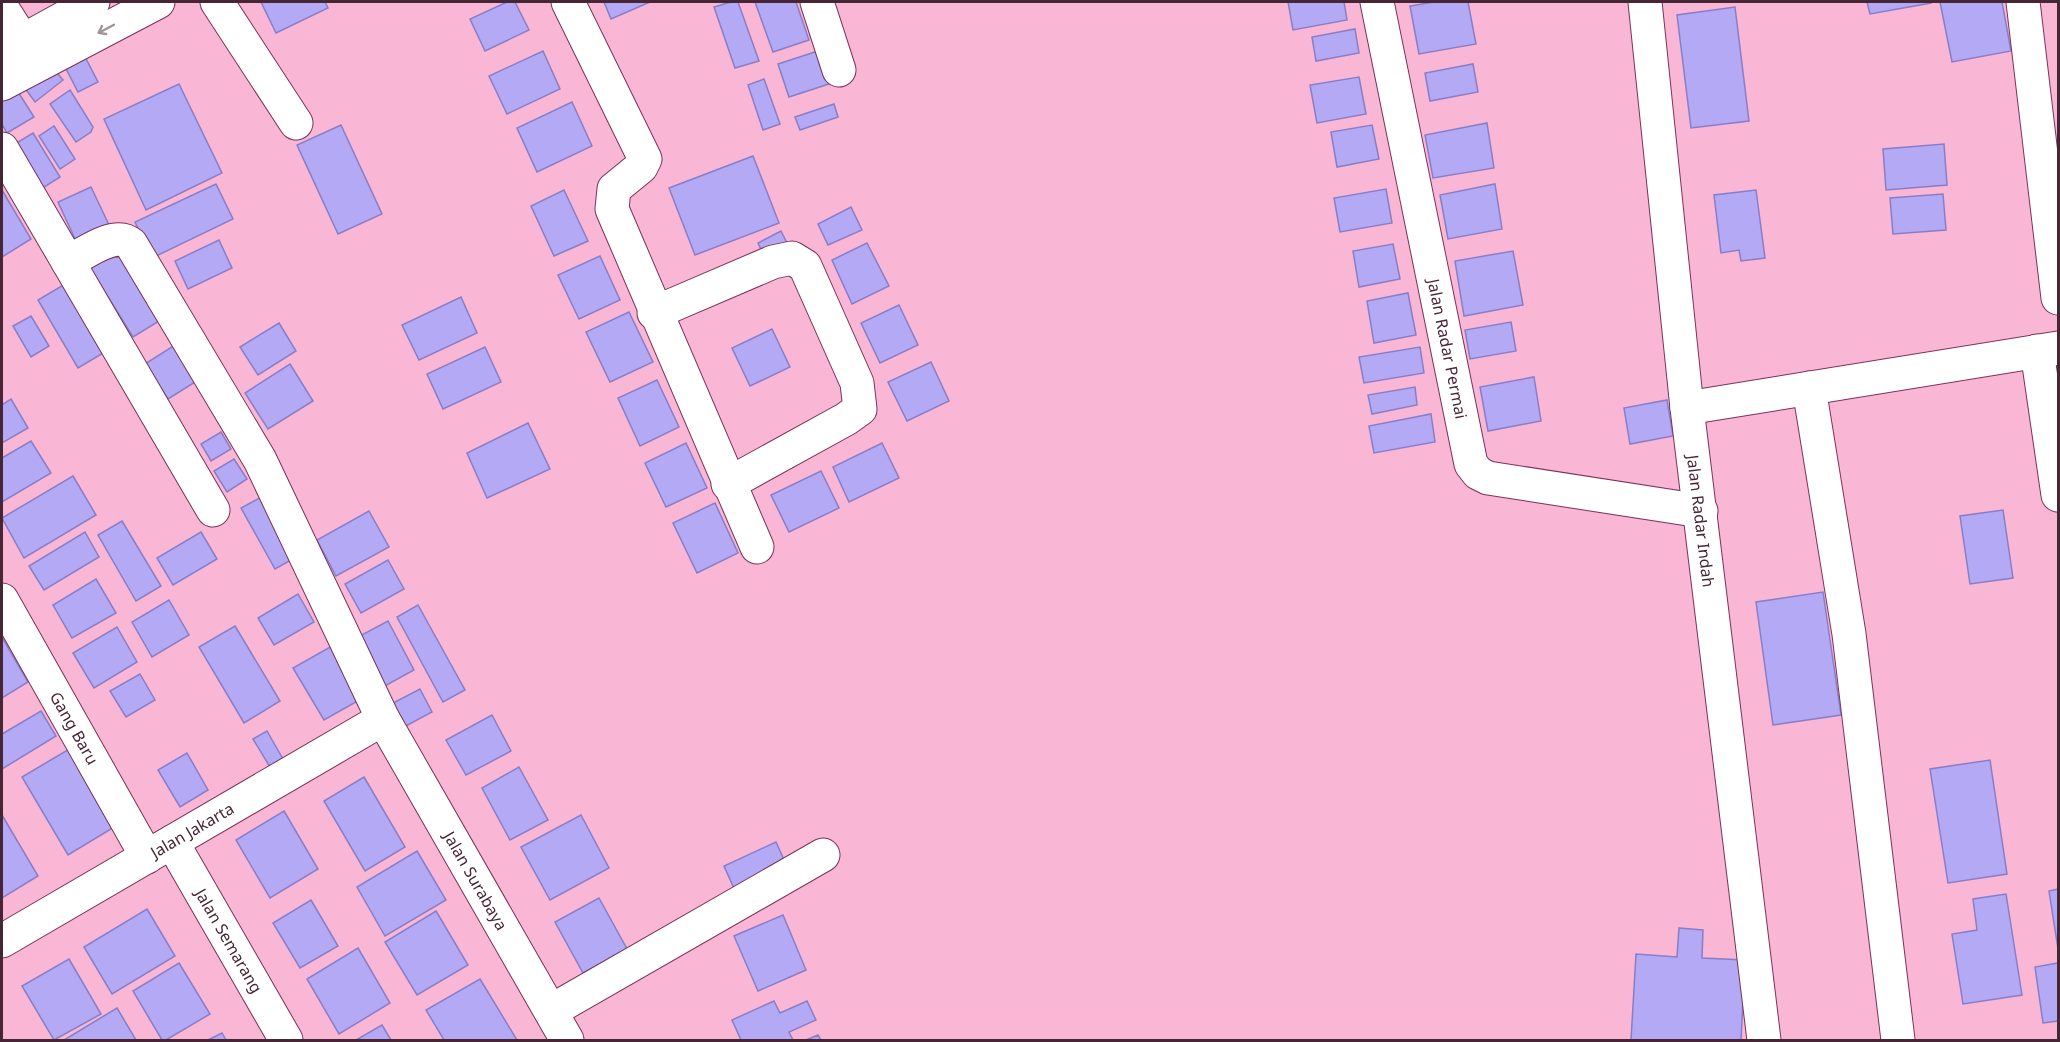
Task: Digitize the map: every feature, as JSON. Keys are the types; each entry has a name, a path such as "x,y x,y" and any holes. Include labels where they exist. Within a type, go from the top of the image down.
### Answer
{"street":[{"path":"2,8 12,46 93,2"},
{"path":"2,84 158,2"},
{"path":"217,2 296,123"},
{"path":"568,2 645,159 641,167 614,189 612,209 654,313 757,547"},
{"path":"817,2 839,70"},
{"name":"Jalan Radar Permai","path":"1377,2 1471,465 1478,473 1488,478 1701,511"},
{"name":"Jalan Radar Indah","path":"1645,2 1687,408 1764,1041"},
{"path":"2023,2 2058,298"},
{"path":"2,149 213,510"},
{"name":"Jalan Surabaya","path":"68,261 112,240 123,240 131,244 260,460 383,719 567,1041"},
{"path":"654,313 773,262 792,258 805,266 857,383 860,409 728,484"},
{"path":"1687,408 2048,349 2058,495"},
{"path":"1809,388 1852,654 1898,1041"},
{"name":"Gang Baru","path":"2,600 160,849"},
{"name":"Jalan Jakarta","path":"2,941 383,719"},
{"name":"Jalan Semarang","path":"160,849 286,1041"},
{"path":"551,1011 823,855"}],"building":[{"path":"261,2 325,2 328,8 276,33"},
{"path":"507,2 515,2 529,30 485,51 470,19"},
{"path":"604,2 650,2 611,19"},
{"path":"738,2 759,61 735,68 714,7"},
{"path":"755,2 796,2 809,40 773,52"},
{"path":"1288,2 1344,2 1347,20 1293,30"},
{"path":"1434,2 1468,2 1476,44 1419,54 1410,6"},
{"path":"1867,2 1931,2 1931,3 1870,14"},
{"path":"1940,2 2002,2 2011,51 1952,62"},
{"path":"1735,7 1749,121 1691,128 1677,15"},
{"path":"1355,29 1359,53 1316,61 1312,37"},
{"path":"81,49 98,82 78,92 61,59"},
{"path":"543,51 560,89 507,114 489,76"},
{"path":"818,51 829,84 789,97 778,64"},
{"path":"1473,64 1478,92 1430,101 1425,73"},
{"path":"51,66 63,80 35,102 24,87"},
{"path":"1359,77 1366,114 1317,123 1310,85"},
{"path":"764,79 780,124 763,130 748,85"},
{"path":"179,84 222,173 146,210 104,119"},
{"path":"15,87 34,117 7,133 2,124 2,96"},
{"path":"70,90 93,127 91,132 76,142 50,104"},
{"path":"572,102 592,146 537,172 517,128"},
{"path":"834,104 838,117 800,130 795,117"},
{"path":"1487,123 1494,168 1433,178 1425,135"},
{"path":"341,125 382,214 338,234 297,145"},
{"path":"1372,125 1379,159 1337,167 1331,132"},
{"path":"54,126 75,159 60,169 39,136"},
{"path":"33,133 60,177 38,191 10,147"},
{"path":"1944,144 1947,185 1886,190 1883,149"},
{"path":"753,156 779,223 695,255 669,188"},
{"path":"216,184 233,219 152,258 135,222"},
{"path":"1495,184 1502,229 1448,239 1440,195"},
{"path":"91,187 109,225 76,241 58,202"},
{"path":"1386,189 1392,223 1340,232 1334,198"},
{"path":"2,190 31,239 2,257"},
{"path":"564,190 588,241 554,256 531,206"},
{"path":"1756,190 1765,258 1741,261 1739,250 1721,253 1714,195"},
{"path":"1943,194 1946,230 1893,234 1890,198"},
{"path":"851,207 862,230 828,245 818,224"},
{"path":"781,231 790,249 766,260 758,243"},
{"path":"219,240 232,268 188,289 175,261"},
{"path":"867,243 889,286 852,304 832,260"},
{"path":"1393,244 1400,279 1359,287 1353,251"},
{"path":"121,248 164,318 133,337 90,268"},
{"path":"1513,251 1523,305 1464,316 1455,261"},
{"path":"600,256 620,300 579,319 558,275"},
{"path":"65,284 105,352 78,368 38,300"},
{"path":"1408,293 1416,335 1374,343 1367,301"},
{"path":"461,297 477,333 419,360 402,325"},
{"path":"899,305 918,345 880,363 861,323"},
{"path":"629,312 653,362 610,382 586,332"},
{"path":"31,316 49,346 31,357 13,326"},
{"path":"1511,322 1516,351 1470,359 1465,330"},
{"path":"279,323 296,351 258,375 240,347"},
{"path":"772,329 790,367 750,386 732,348"},
{"path":"178,343 200,379 168,399 145,364"},
{"path":"485,347 501,382 443,409 427,374"},
{"path":"1420,347 1424,373 1364,383 1359,357"},
{"path":"931,362 949,401 907,421 888,382"},
{"path":"290,364 313,401 268,429 245,393"},
{"path":"1534,377 1541,421 1488,431 1480,387"},
{"path":"657,380 679,427 640,446 618,398"},
{"path":"1415,387 1417,405 1372,414 1368,395"},
{"path":"11,399 28,428 2,443 2,405"},
{"path":"1667,400 1673,436 1630,444 1624,408"},
{"path":"1431,414 1435,442 1374,453 1369,426"},
{"path":"528,423 550,469 487,498 467,453"},
{"path":"221,432 231,449 211,461 201,444"},
{"path":"31,441 51,473 2,502 2,458"},
{"path":"686,443 707,488 666,507 645,463"},
{"path":"882,443 899,478 849,502 833,467"},
{"path":"234,459 247,479 227,492 214,471"},
{"path":"821,471 839,508 789,532 771,495"},
{"path":"73,476 96,515 24,558 2,518"},
{"path":"267,494 300,555 275,569 241,508"},
{"path":"715,503 738,553 697,573 673,523"},
{"path":"2003,510 2013,578 1970,584 1960,516"},
{"path":"369,511 389,547 336,576 317,540"},
{"path":"122,521 161,586 136,601 98,535"},
{"path":"85,532 99,557 44,590 29,566"},
{"path":"201,532 217,559 173,585 157,558"},
{"path":"388,560 404,589 361,613 345,584"},
{"path":"96,579 116,613 72,638 53,605"},
{"path":"1823,592 1841,715 1773,725 1756,602"},
{"path":"298,594 314,622 274,645 258,618"},
{"path":"169,600 189,635 152,657 132,622"},
{"path":"418,605 465,690 443,702 397,617"},
{"path":"388,621 414,670 383,687 356,638"},
{"path":"235,626 280,701 244,723 199,647"},
{"path":"117,627 137,662 94,688 73,653"},
{"path":"2,637 28,682 2,698"},
{"path":"332,646 363,698 324,720 293,668"},
{"path":"140,674 155,700 126,717 110,691"},
{"path":"420,689 432,712 406,726 393,703"},
{"path":"41,711 56,736 2,769 2,734"},
{"path":"492,715 511,751 466,775 446,740"},
{"path":"267,731 283,759 270,767 253,739"},
{"path":"71,748 116,826 68,855 22,777"},
{"path":"187,753 208,790 180,807 158,770"},
{"path":"1990,760 2007,874 1948,883 1930,769"},
{"path":"519,767 548,820 510,840 482,788"},
{"path":"364,777 405,847 365,871 324,801"},
{"path":"284,811 318,869 270,898 236,840"},
{"path":"2,815 38,876 2,898"},
{"path":"581,815 609,868 550,900 521,847"},
{"path":"776,842 789,871 737,895 724,866"},
{"path":"417,851 446,900 385,936 357,887"},
{"path":"2058,889 2058,949 2049,891"},
{"path":"2006,894 2022,995 1963,1004 1952,934 1977,930 1973,899"},
{"path":"599,898 627,949 583,973 555,922"},
{"path":"311,900 338,946 300,968 273,923"},
{"path":"147,909 175,956 112,994 84,947"},
{"path":"436,911 468,965 417,995 385,942"},
{"path":"783,915 806,970 758,991 734,936"},
{"path":"1679,928 1703,930 1702,958 1745,960 1741,1040 1631,1040 1636,954 1677,957"},
{"path":"358,948 390,1003 339,1034 307,979"},
{"path":"69,959 101,1014 54,1040 22,986"},
{"path":"179,963 210,1014 166,1040 162,1040 133,991"},
{"path":"2058,963 2058,1021 2043,1023 2035,967"},
{"path":"480,979 517,1040 444,1040 426,1010"},
{"path":"774,1001 780,1013 807,1001 816,1020 789,1032 793,1040 741,1040 732,1020"},
{"path":"117,1008 136,1040 64,1040"},
{"path":"382,1025 391,1040 356,1040"},
{"path":"222,1033 226,1040 208,1040"},
{"path":"818,1035 821,1040 806,1040"}]}
